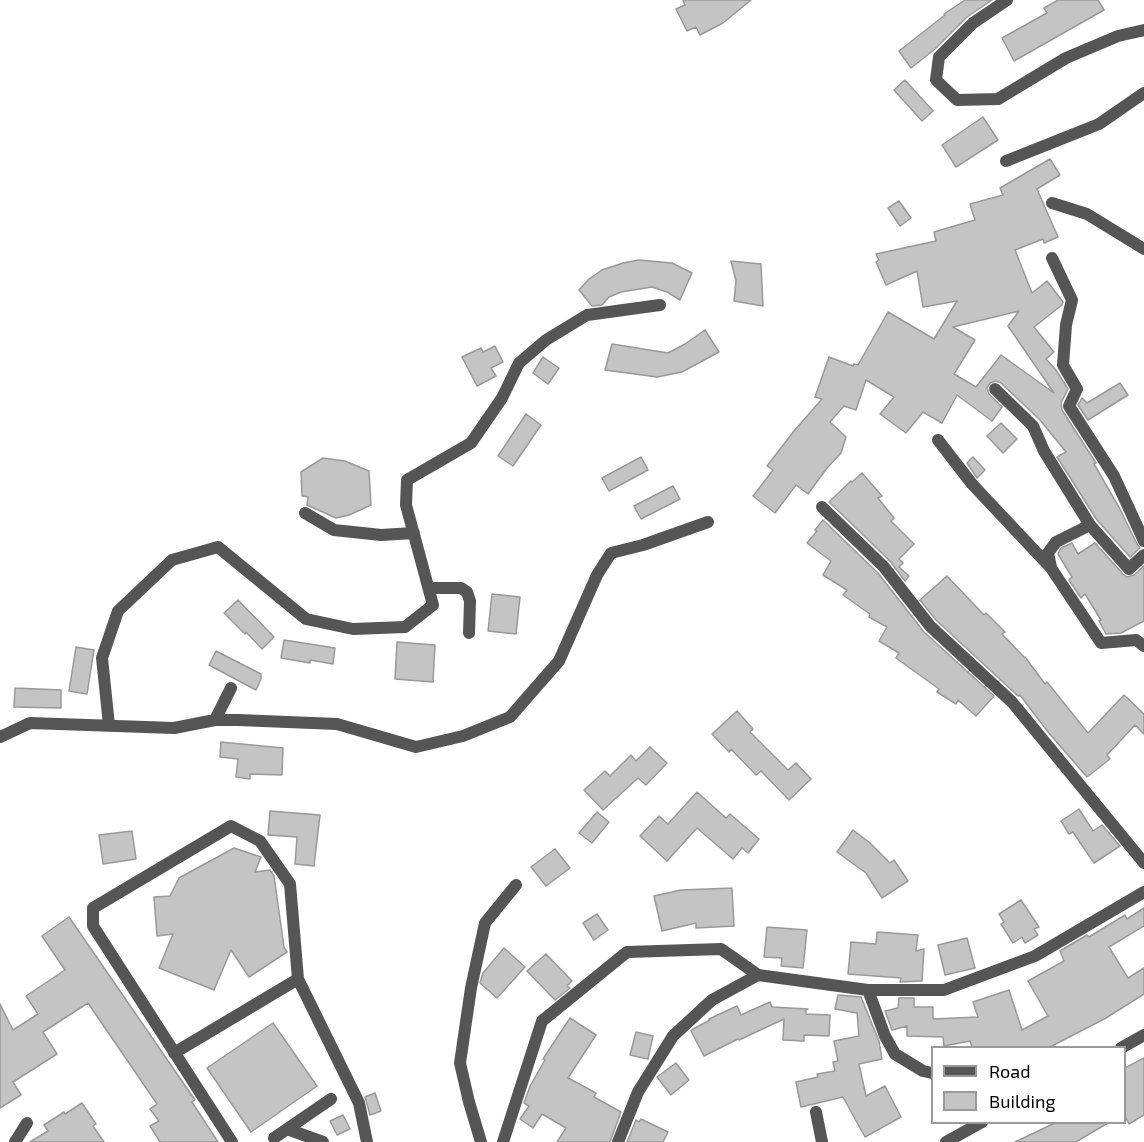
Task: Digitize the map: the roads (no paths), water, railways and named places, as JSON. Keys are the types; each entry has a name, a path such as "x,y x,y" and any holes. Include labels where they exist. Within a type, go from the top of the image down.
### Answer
{"street":[{"path":"1007,0 973,23 939,57 936,80 957,100 998,99 1066,58 1118,36 1144,30"},
{"path":"1006,161 1099,124 1144,93"},
{"path":"1052,203 1088,213 1144,249"},
{"path":"1052,258 1072,300 1066,325 1063,365 1077,389 1069,406 1114,476 1144,542"},
{"path":"109,725 102,658 118,611 172,560 218,547 306,619 353,629 405,627 433,605 406,505 407,480 471,443 502,398 519,363 546,340 587,315 660,305"},
{"path":"995,388 1033,426 1044,451 1090,525 1129,569 1144,555"},
{"path":"938,440 972,484 1051,568 1101,643 1136,640 1144,646"},
{"path":"822,507 885,567 930,626 1012,702 1144,864"},
{"path":"305,513 334,530 381,536 414,533"},
{"path":"0,737 30,723 174,728 215,720 337,724 416,747 463,736 510,717 560,661 597,575 611,553 708,522"},
{"path":"1051,568 1048,554 1056,542 1090,525"},
{"path":"429,588 461,588 467,592 470,600 469,633"},
{"path":"215,720 231,688"},
{"path":"232,1142 93,926 93,908 231,826 260,841 290,884 298,979 358,1103 367,1142"},
{"path":"481,1142 460,1063 471,988 485,923 516,885"},
{"path":"502,1142 542,1021 627,952 721,949 758,975 868,990 944,990 1035,956 1144,892"},
{"path":"618,1142 638,1092 673,1036 712,1000 758,975"},
{"path":"174,1053 298,979"},
{"path":"868,990 885,1036 895,1054 923,1071 931,1072"},
{"path":"1123,1046 1144,1035"},
{"path":"274,1138 331,1099"},
{"path":"816,1112 822,1142"},
{"path":"15,1142 27,1123"},
{"path":"946,1142 978,1124"},
{"path":"287,1129 323,1142"}]}
